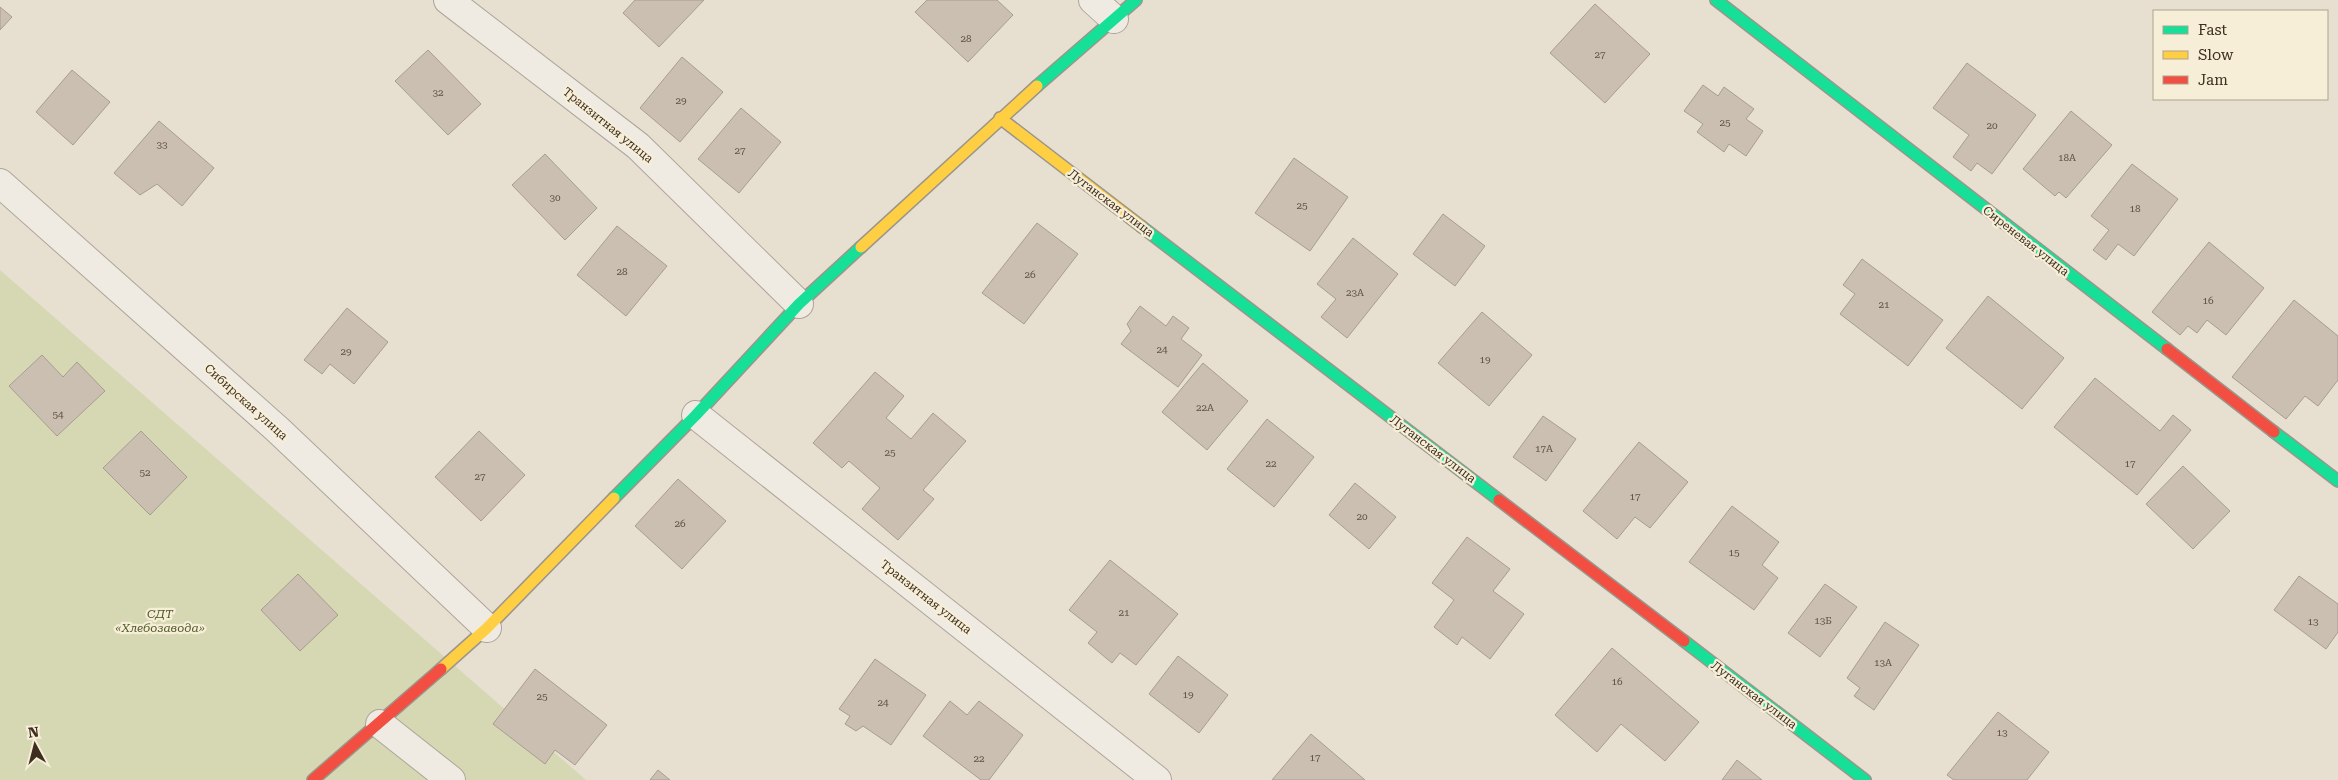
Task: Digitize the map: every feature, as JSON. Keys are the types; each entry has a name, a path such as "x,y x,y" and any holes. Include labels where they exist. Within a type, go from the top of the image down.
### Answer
{"street":[{"name":"Транзитная улица","path":"448,0 638,146 799,304"},
{"path":"1093,0 1114,19"},
{"path":"313,780 380,724 487,628 696,415 799,304 1000,118 1136,0"},
{"name":"Сиреневая улица","path":"1716,0 1761,37 2338,481"},
{"name":"Луганская улица","path":"1000,118 1865,780"},
{"name":"Сибирская улица","path":"0,182 277,429 487,628"},
{"name":"Транзитная улица","path":"696,415 1157,780"},
{"path":"380,724 451,780"}],"green space":[{"name":"СДТ «Хлебозавода»","path":"0,270 586,780 0,780"}],"building":[{"path":"635,0 704,0 659,47 623,13"},
{"path":"927,0 997,0 1013,15 968,62 915,12"},
{"path":"1595,4 1650,54 1605,103 1550,53"},
{"path":"0,7 12,17 0,30"},
{"path":"428,50 481,104 448,135 395,81"},
{"path":"682,57 723,92 680,142 640,108"},
{"path":"1967,63 2036,115 1992,174 1977,163 1971,171 1953,157 1969,135 1933,108"},
{"path":"72,70 110,102 73,145 36,112"},
{"path":"1703,85 1718,96 1724,87 1754,109 1746,119 1763,131 1746,156 1729,144 1724,152 1697,132 1703,124 1684,111"},
{"path":"741,108 781,142 739,193 698,159"},
{"path":"2071,111 2112,145 2066,198 2059,192 2055,196 2023,169"},
{"path":"159,121 214,168 182,206 157,184 140,195 114,173"},
{"path":"545,154 597,208 565,240 512,185"},
{"path":"1294,158 1348,197 1310,251 1255,213"},
{"path":"2132,164 2178,199 2134,256 2118,244 2106,260 2093,250 2109,230 2091,216"},
{"path":"1443,214 1485,246 1455,286 1413,254"},
{"path":"1037,223 1078,254 1024,324 982,293"},
{"path":"617,226 667,266 626,316 577,275"},
{"path":"1353,238 1398,274 1347,338 1321,317 1336,299 1317,284"},
{"path":"2209,242 2264,288 2226,335 2207,320 2197,333 2188,326 2180,335 2152,312"},
{"path":"1862,259 1943,320 1908,366 1840,314 1855,294 1843,285"},
{"path":"1988,296 2064,358 2022,409 1946,348"},
{"path":"2294,300 2338,336 2338,380 2318,406 2305,396 2286,419 2232,377"},
{"path":"1140,306 1166,326 1173,316 1189,328 1181,339 1202,355 1178,387 1121,344 1131,331 1127,324"},
{"path":"347,308 388,342 354,384 330,364 322,374 304,360"},
{"path":"1482,312 1532,355 1489,406 1438,363"},
{"path":"42,355 63,377 77,362 105,391 57,436 9,386"},
{"path":"1203,363 1248,401 1207,450 1162,412"},
{"path":"875,372 904,396 886,418 911,439 933,413 966,441 923,490 934,499 898,540 862,509 880,488 849,461 842,468 813,443"},
{"path":"2095,378 2160,431 2173,415 2191,430 2137,495 2054,427"},
{"path":"1543,416 1576,439 1546,481 1513,457"},
{"path":"1267,419 1314,457 1274,507 1227,469"},
{"path":"141,431 187,477 150,515 103,468"},
{"path":"479,431 525,475 481,521 435,477"},
{"path":"1639,442 1688,482 1650,528 1635,517 1617,539 1583,511"},
{"path":"2183,466 2230,511 2193,549 2146,504"},
{"path":"678,479 726,521 682,569 635,526"},
{"path":"1355,483 1396,517 1369,549 1329,515"},
{"path":"1732,506 1779,542 1762,565 1778,578 1754,610 1689,562"},
{"path":"1467,537 1510,569 1493,591 1524,614 1490,659 1462,637 1457,645 1434,627 1454,600 1432,583"},
{"path":"1110,560 1178,614 1136,665 1120,653 1112,663 1088,643 1097,632 1069,610"},
{"path":"298,574 338,615 300,651 261,610"},
{"path":"2299,576 2338,604 2338,632 2326,649 2274,610"},
{"path":"1825,584 1857,607 1820,657 1788,633"},
{"path":"1885,622 1919,645 1874,710 1854,696 1860,688 1847,678"},
{"path":"1612,648 1699,722 1665,761 1621,724 1597,752 1555,715"},
{"path":"1178,656 1228,695 1199,733 1149,694"},
{"path":"875,659 926,695 891,745 863,726 856,731 845,724 850,716 839,709"},
{"path":"535,669 607,725 575,765 555,750 545,764 493,724"},
{"path":"950,701 967,715 979,701 1023,735 989,780 981,780 923,736"},
{"path":"1998,712 2049,752 2027,780 1954,780 1947,775"},
{"path":"1311,734 1365,780 1272,780"},
{"path":"1737,760 1762,780 1722,780"},
{"path":"658,770 670,780 650,780"}],"traffic: fast":[{"path":"1037,86 1136,0"},
{"path":"1716,0 2167,349"},
{"path":"1142,227 1499,500"},
{"path":"614,498 696,415 799,304 861,247"},
{"path":"2274,432 2338,481"},
{"path":"1684,641 1865,780"}],"traffic: slow":[{"path":"861,247 1037,86"},
{"path":"1000,118 1142,227"},
{"path":"441,669 487,628 614,498"}],"traffic: jam":[{"path":"2167,349 2274,432"},
{"path":"1499,500 1684,641"},
{"path":"313,780 441,669"}]}
